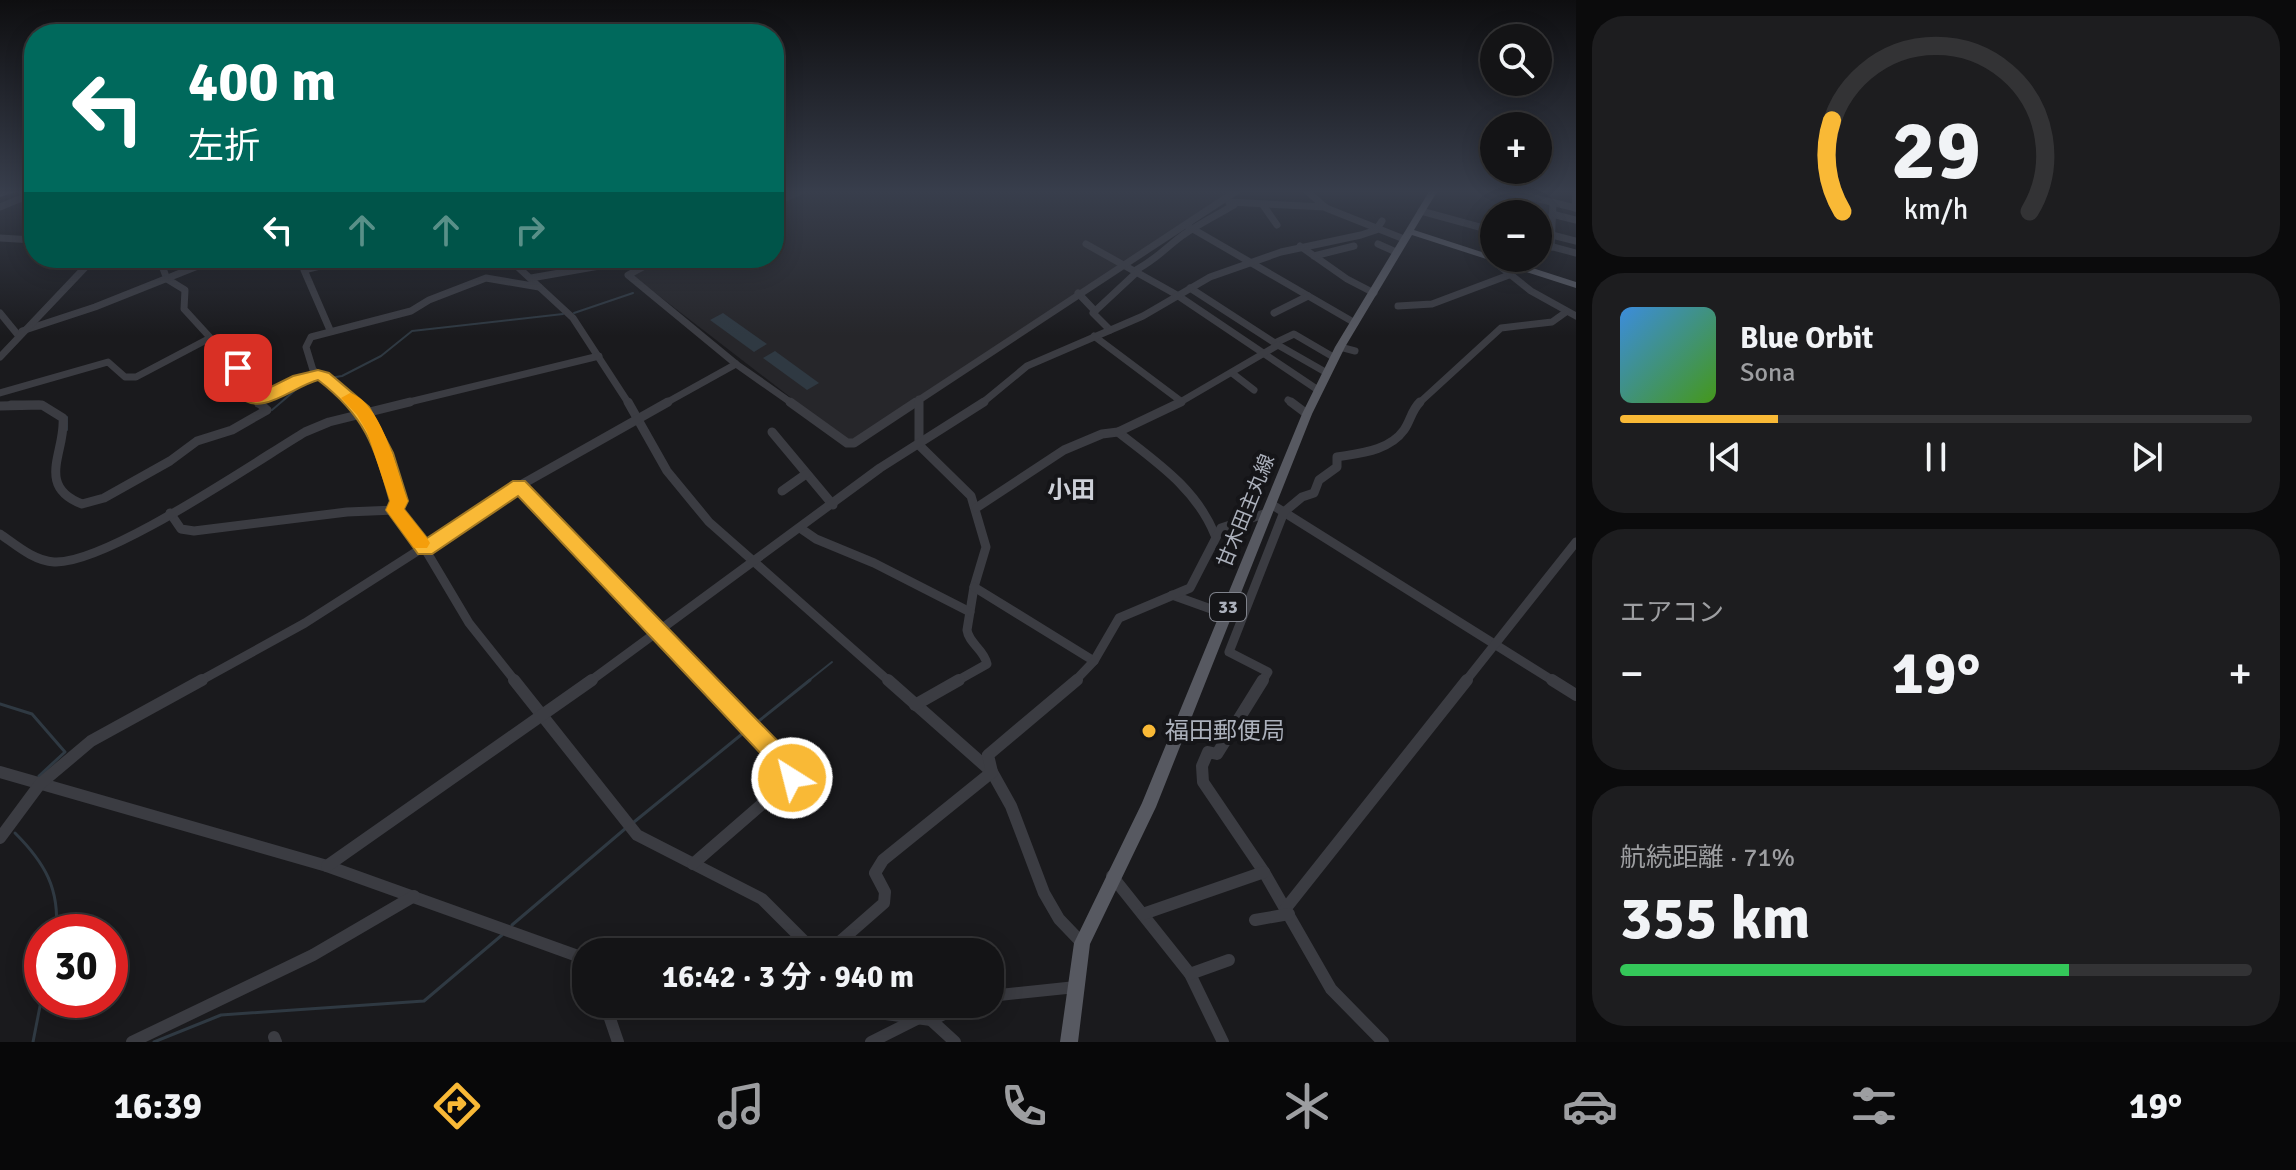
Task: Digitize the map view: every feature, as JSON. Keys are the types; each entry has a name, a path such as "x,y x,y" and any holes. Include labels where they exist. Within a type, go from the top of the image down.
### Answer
{"main road":[{"name":"甘木田主丸線","path":"1069,1042 1082,943 1148,807 1225,614 1274,510 1307,414 1404,239"},
{"path":"1419,239 1480,256"},
{"path":"1534,272 1576,285"}],"street":[{"path":"641,268 628,275 736,364 847,443 854,443 1124,263 1168,239"},
{"path":"1095,311 1137,271 1162,256 1176,239"},
{"path":"1206,239 1308,296 1321,298 1355,323"},
{"path":"327,866 660,632 880,468 978,407 1027,366 1110,330 1190,288 1250,263 1300,246 1350,239"},
{"path":"1552,239 1576,253"},
{"path":"1554,239 1576,244"},
{"path":"1086,244 1177,295 1318,390"},
{"path":"1378,244 1396,252"},
{"path":"1300,246 1374,293"},
{"path":"1314,256 1354,246"},
{"path":"0,357 84,268"},
{"path":"0,406 32,402 52,409 63,418 64,429 54,461 54,477 64,492 82,504 104,498 170,461 203,438 239,427 267,410 246,395 238,368 182,306 185,290 167,279 163,268"},
{"path":"20,333 194,268"},
{"path":"312,268 304,270 330,330"},
{"path":"520,268 568,314 599,356 685,497 753,562 992,772"},
{"path":"531,278 588,268"},
{"path":"1506,272 1576,316"},
{"path":"1398,306 1432,304 1509,275"},
{"path":"318,375 309,364 305,343 309,338 411,311 429,300 486,278 542,287"},
{"path":"1190,288 1327,373"},
{"path":"1078,293 1110,330"},
{"path":"1274,313 1308,296"},
{"path":"1082,943 1055,914 1043,891 1015,811 992,772 988,755 1072,686 1094,661 1119,618 1195,583 1215,535 1229,524 1314,493 1319,480 1337,467 1337,457 1390,445 1411,422 1412,410 1501,328 1516,323 1552,323 1560,320 1566,312"},
{"path":"0,313 20,333"},
{"path":"976,508 1051,457 1106,432 1118,432 1182,402 1294,334 1338,353 1355,351"},
{"path":"1094,336 1182,402"},
{"path":"0,393 108,362 125,377 136,377 210,338"},
{"path":"0,534 26,552 50,562 63,562 108,549 315,427 363,411 496,383 546,367 599,356"},
{"path":"0,838 40,784 91,741 305,623 519,486 658,405 736,364"},
{"path":"1232,373 1254,390"},
{"path":"258,401 299,380 324,376 363,411 385,453 399,501 395,510"},
{"path":"915,705 987,664 984,652 968,637 974,587 986,547 976,508 965,488 919,445 919,399"},
{"path":"1288,400 1307,414"},
{"path":"772,432 833,505"},
{"path":"1118,432 1186,489 1212,522 1215,535"},
{"path":"782,491 806,474"},
{"path":"519,486 792,771 792,778 693,864"},
{"path":"170,513 186,532 351,510 380,507 395,510 425,549 469,623 642,840 762,899 801,938"},
{"path":"1274,510 1576,695"},
{"path":"1274,510 1229,652 1268,672 1217,754 1208,752 1202,766 1203,782 1264,872 1331,989 1383,1042"},
{"path":"800,528 816,539 874,563 970,612"},
{"path":"1255,920 1288,911 1576,542"},
{"path":"974,587 1094,661"},
{"path":"1172,595 1225,614"},
{"path":"0,772 327,866 572,954"},
{"path":"844,938 884,903 885,892 875,873 883,860 992,772"},
{"path":"1143,914 1185,903 1219,886 1264,872"},
{"path":"1112,876 1190,974 1223,1042"},
{"path":"132,1042 313,955 414,896"},
{"path":"1190,974 1229,960"},
{"path":"1004,995 1076,987"},
{"path":"610,1018 618,1042"},
{"path":"913,1018 924,1020 955,1042"},
{"path":"877,1041 929,1018"}],"shaded area":[{"path":"784,239 1161,239 852,442 632,275 645,268 784,268"},
{"path":"723,313 767,344 754,352 710,320"},
{"path":"775,351 819,383 807,390 763,358"}],"waterway":[{"path":"574,313 633,293"},
{"path":"330,378 342,376 381,356 412,331 563,314"},
{"path":"272,410 306,381"},
{"path":"67,417 67,430"},
{"path":"807,682 832,662"},
{"path":"755,724 810,680"},
{"path":"0,704 32,714 65,752 39,776"},
{"path":"634,822 747,730"},
{"path":"512,925 626,828"},
{"path":"15,833 42,866 53,890 57,914"},
{"path":"154,1042 221,1015 424,1001 502,935"},
{"path":"33,1042 38,1018"}],"slow traffic":[{"path":"350,398 363,411 385,453 399,501 395,510 420,543"}],"place":[{"name":"福田郵便局","path":"1149,731"}],"district":[{"name":"小田","path":"1071,490"}],"route":[{"path":"238,368 246,395 258,401 299,380 318,375 324,376 363,411 385,453 399,501 395,510 425,549 519,486 792,771 792,778"}]}
